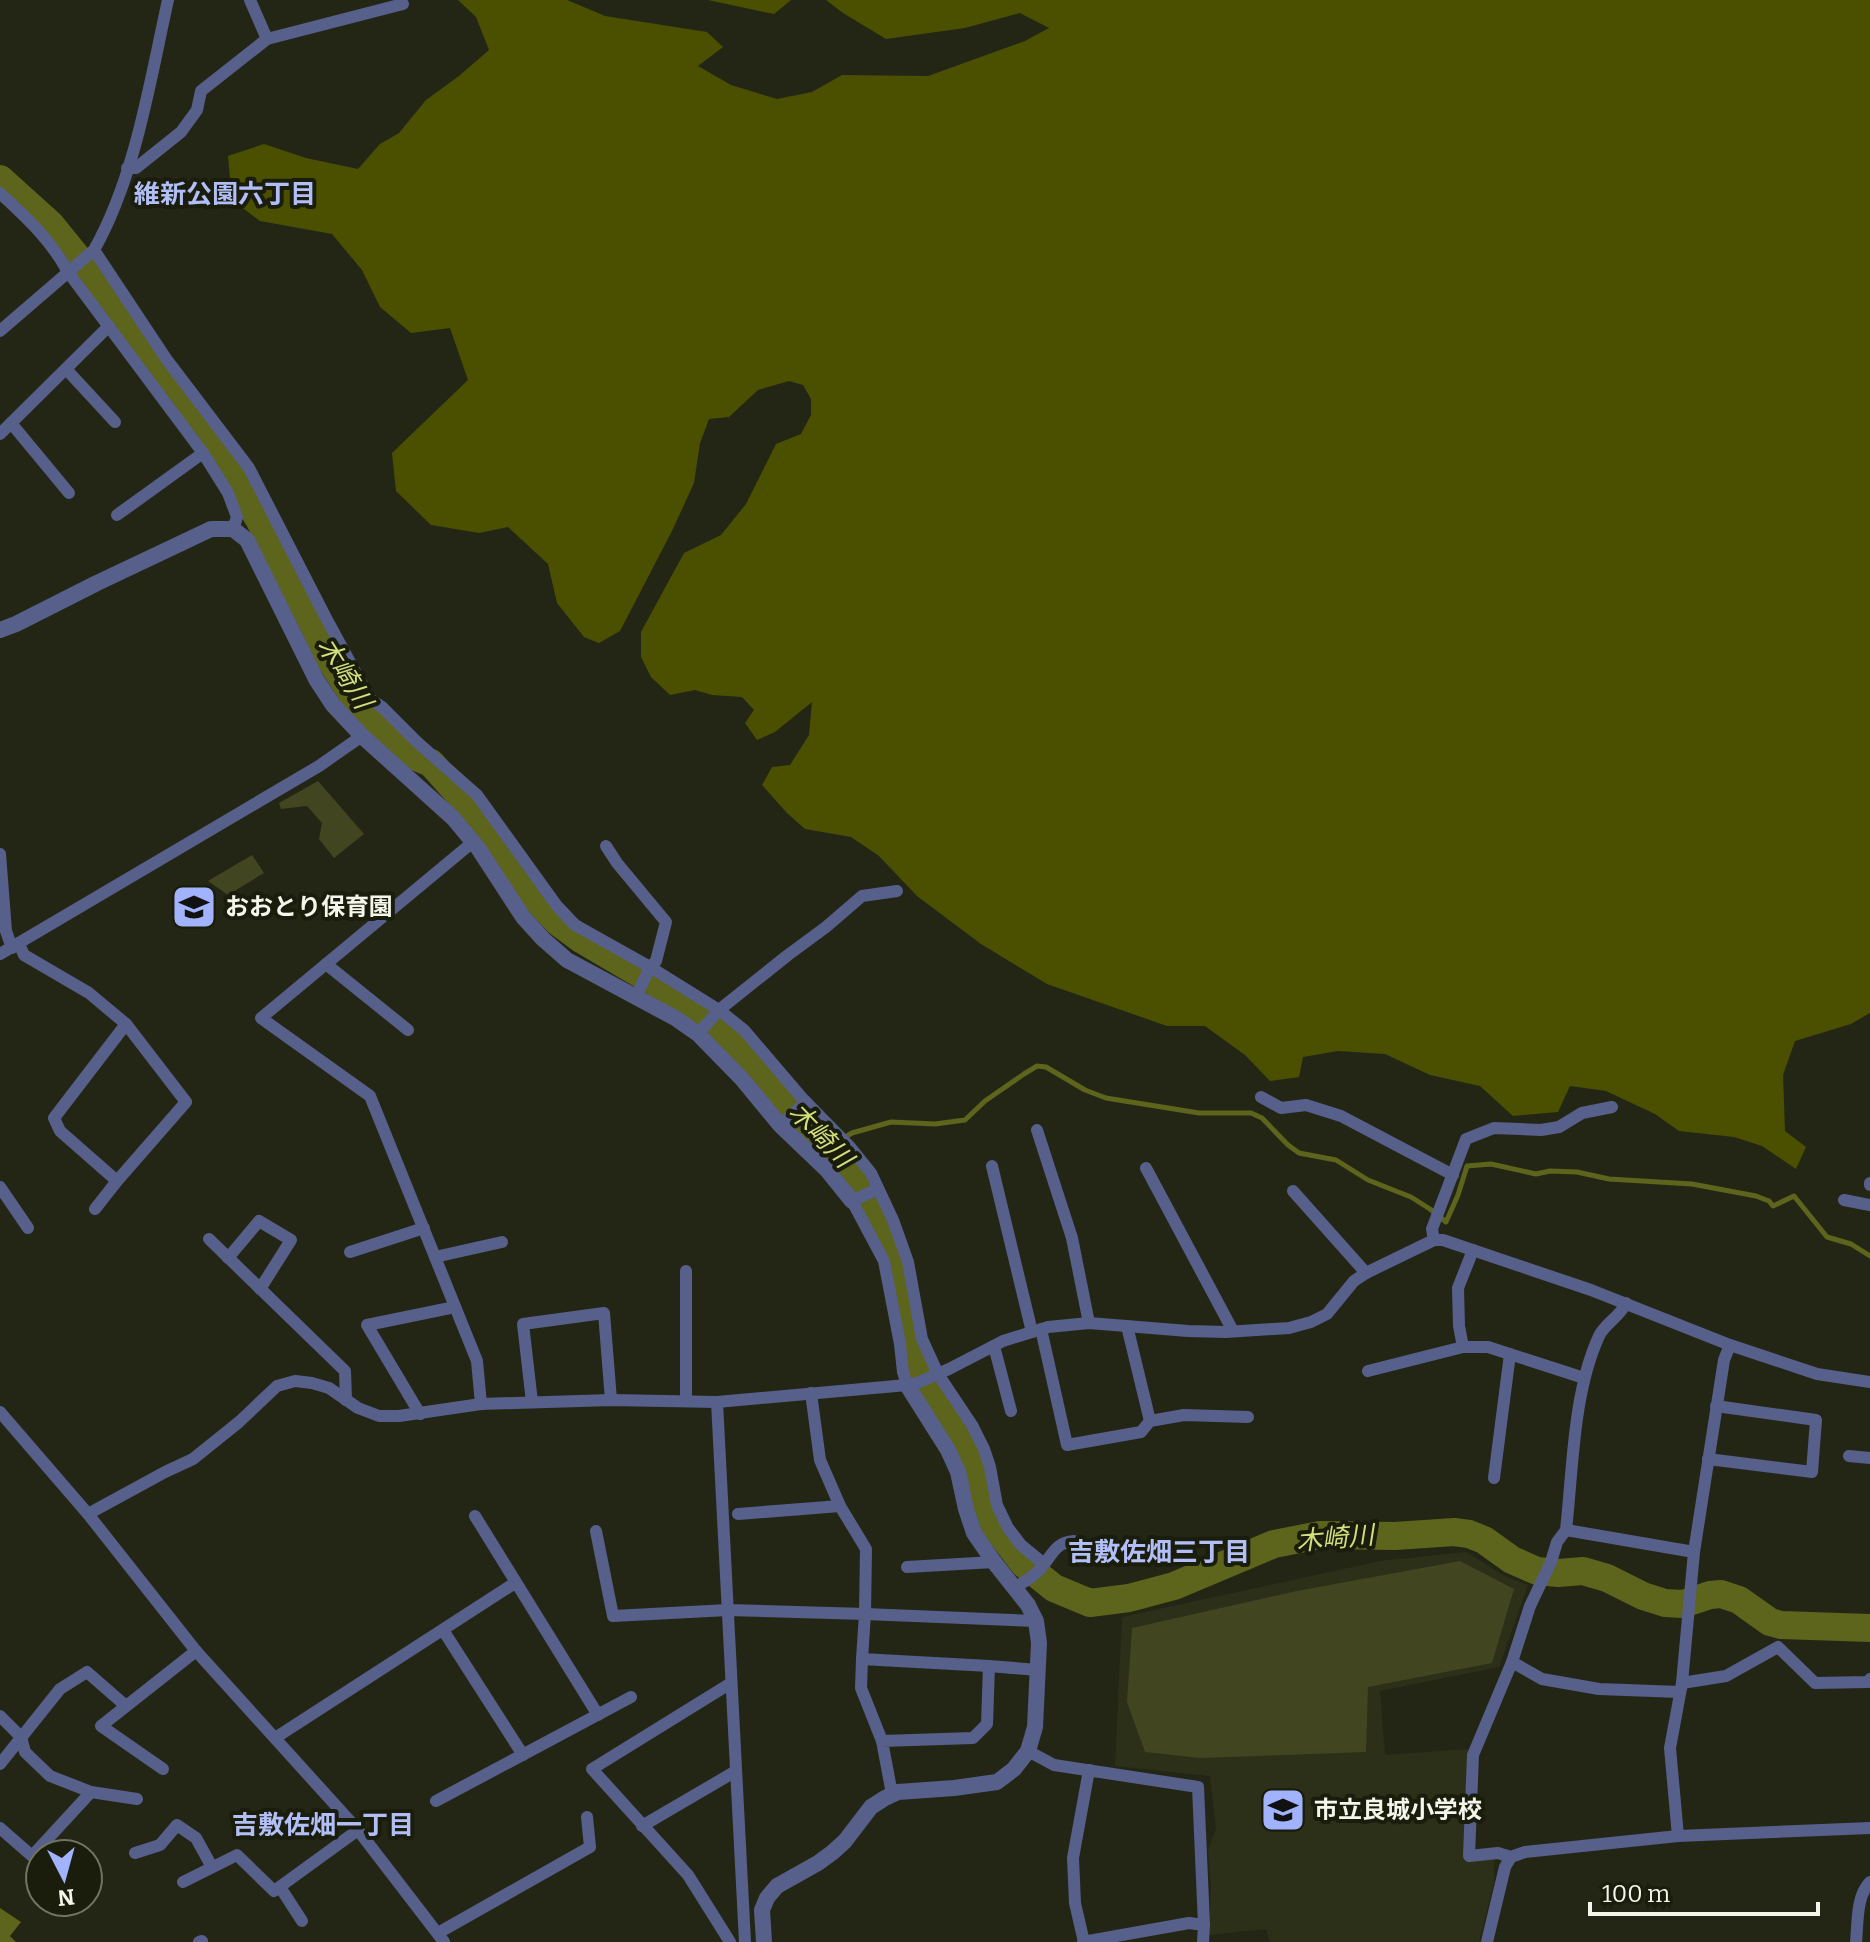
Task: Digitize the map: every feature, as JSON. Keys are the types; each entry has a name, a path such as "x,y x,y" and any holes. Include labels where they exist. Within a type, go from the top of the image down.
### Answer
{"street":[{"path":"0,331 94,250 112,216 140,128 168,0"},
{"path":"250,0 267,39"},
{"path":"127,168 136,168 181,132 197,110 201,91 267,39 403,4"},
{"path":"0,193 36,226 203,453 228,493 237,517 233,529"},
{"path":"94,250 167,360 249,468 370,699 477,795 557,906 575,925 650,967 719,1010 744,1030 871,1173 908,1262 922,1339 938,1374 984,1449 997,1505 1008,1528 1021,1545 1044,1564"},
{"path":"0,434 109,326"},
{"path":"66,369 115,422"},
{"path":"11,423 69,493"},
{"path":"117,515 203,453"},
{"path":"0,630 211,529 233,529 247,540 316,679 333,705 362,736 453,818 473,842 523,917 543,939 567,960 675,1018 698,1034 742,1079 780,1125 827,1170 852,1201 884,1261 907,1385 948,1450 958,1472 974,1533 1028,1605 1036,1621 1039,1643 1035,1727 1028,1751 1014,1769 997,1782 892,1794 871,1807 833,1852 777,1886 767,1898 762,1910 764,1942"},
{"path":"10,949 319,766 362,736"},
{"path":"473,842 261,1018 370,1096 477,1361 481,1404"},
{"path":"606,846 666,922 656,961 636,997"},
{"path":"0,854 10,949"},
{"path":"698,1034 719,1010 862,896 897,891"},
{"path":"10,949 89,993 126,1024 186,1102 95,1209"},
{"path":"326,964 408,1030"},
{"path":"117,1181 60,1131 54,1118 126,1024"},
{"path":"1261,1097 1281,1108 1306,1105 1341,1116 1453,1175"},
{"path":"780,1125 806,1102"},
{"path":"1434,1240 1432,1229 1466,1139 1494,1128 1541,1130 1559,1127 1582,1113 1612,1107"},
{"path":"1037,1130 1072,1238 1089,1323"},
{"path":"992,1166 1067,1445 1141,1432 1150,1421 1184,1415 1248,1417"},
{"path":"1146,1168 1233,1331"},
{"path":"0,1187 28,1228"},
{"path":"852,1201 878,1189"},
{"path":"1293,1191 1366,1273"},
{"path":"1844,1200 1870,1205"},
{"path":"228,1258 259,1221 291,1240 260,1289"},
{"path":"350,1252 424,1228"},
{"path":"209,1239 345,1371 346,1400"},
{"path":"88,1514 193,1459 277,1386 295,1381 329,1388 358,1408 379,1416 420,1414 481,1404 611,1400 717,1402 907,1385 938,1374 994,1346 1048,1327 1089,1323 1188,1331 1233,1331 1289,1328 1311,1322 1327,1314 1354,1281 1434,1240 1443,1240 1626,1303 1730,1345 1817,1374 1870,1382"},
{"path":"435,1257 502,1242"},
{"path":"1463,1347 1458,1288 1473,1250"},
{"path":"686,1271 686,1401"},
{"path":"1626,1303 1600,1332 1584,1378 1566,1530 1557,1542 1530,1606 1512,1662 1473,1755 1469,1856 1498,1853 1511,1857 1525,1852 1678,1836 1870,1832"},
{"path":"420,1414 367,1325 455,1307"},
{"path":"532,1402 523,1324 604,1313 611,1400"},
{"path":"1127,1326 1150,1421"},
{"path":"1678,1836 1670,1748 1681,1687 1694,1552 1724,1360 1730,1345"},
{"path":"994,1346 1011,1411"},
{"path":"1368,1371 1463,1347 1488,1347 1584,1378"},
{"path":"1494,1478 1510,1354"},
{"path":"811,1393 820,1460 840,1506 866,1549 861,1688 882,1741 892,1794"},
{"path":"717,1402 745,1942"},
{"path":"1708,1459 1812,1472 1816,1420 1716,1406"},
{"path":"0,1412 88,1514 196,1651 358,1830 441,1938 590,1847 587,1817"},
{"path":"1849,1456 1870,1458"},
{"path":"738,1514 840,1506"},
{"path":"475,1516 598,1715"},
{"path":"1566,1530 1694,1552"},
{"path":"596,1531 613,1616 728,1610 1036,1621"},
{"path":"1015,1587 1028,1581 1055,1548 1074,1541"},
{"path":"907,1567 994,1562"},
{"path":"275,1738 515,1583"},
{"path":"443,1630 523,1755"},
{"path":"1512,1662 1542,1679 1599,1689 1681,1687 1726,1676 1778,1647 1815,1683 1868,1682 1870,1679"},
{"path":"163,1769 101,1726 196,1651"},
{"path":"862,1659 1038,1670"},
{"path":"882,1741 973,1738 987,1724 989,1666"},
{"path":"0,1764 60,1689 87,1672 126,1706"},
{"path":"730,1942 688,1875 592,1769 731,1683"},
{"path":"436,1801 631,1697"},
{"path":"0,1716 21,1737 25,1752 50,1776 91,1792 137,1799"},
{"path":"1028,1751 1054,1765 1198,1787 1203,1942"},
{"path":"1089,1770 1073,1858 1075,1903 1083,1942 1189,1923 1204,1925"},
{"path":"642,1826 736,1771"},
{"path":"0,1828 32,1856 91,1792"},
{"path":"135,1853 160,1845 177,1825 196,1838 212,1867"},
{"path":"183,1882 237,1855 274,1891 358,1830"},
{"path":"1487,1942 1505,1867 1511,1857"},
{"path":"1856,1942 1861,1895 1870,1882"},
{"path":"280,1887 302,1921"}],"shaded area":[{"path":"458,0 567,0 605,16 707,32 723,47 698,66 731,85 777,99 812,92 842,75 928,76 1025,41 1049,28 1020,13 965,28 886,39 826,0 1870,0 1870,1013 1851,1024 1795,1041 1783,1075 1785,1131 1806,1147 1796,1169 1762,1146 1734,1137 1679,1131 1655,1114 1606,1091 1570,1086 1558,1112 1513,1116 1480,1086 1430,1075 1385,1054 1338,1051 1303,1057 1299,1077 1270,1081 1245,1055 1205,1026 1167,1026 1047,984 981,944 917,896 879,856 851,837 805,829 762,785 772,767 790,765 809,735 812,702 775,732 757,740 745,723 754,710 742,697 712,695 695,690 670,695 651,677 641,657 641,632 684,553 721,535 746,504 776,444 801,434 811,415 811,399 803,385 789,381 758,390 729,417 709,419 700,443 694,483 672,531 620,631 599,643 584,637 557,603 548,564 508,527 479,533 431,525 396,491 392,453 468,380 450,328 411,333 380,307 362,270 332,234 260,221 232,200 228,156 264,144 306,158 358,169 380,144 399,133 426,100 489,50 476,17"},
{"path":"708,0 791,0 774,14"},
{"path":"318,781 364,834 334,858 319,839 322,823 307,806 281,809 279,803"},
{"path":"252,855 264,873 228,895 208,881"},
{"path":"1466,1552 1505,1576 1528,1585 1499,1667 1380,1691 1385,1755 1468,1749 1464,1861 1494,1859 1494,1882 1479,1942 1270,1942 1266,1929 1209,1935 1211,1885 1208,1850 1216,1829 1210,1776 1115,1766 1122,1617 1380,1561"},
{"path":"1460,1561 1514,1589 1492,1663 1368,1687 1366,1752 1200,1758 1145,1752 1127,1702 1132,1628 1297,1591"},
{"path":"0,1908 21,1922 10,1936 16,1942 0,1942"}],"waterway":[{"name":"木崎川","path":"0,179 51,225 211,438 260,521 331,661 359,705 414,756 431,763 487,826 538,901 558,922 581,939 698,1008 727,1033 856,1171 898,1262 918,1367 956,1422 968,1447 994,1525 1024,1564 1054,1588 1090,1603 1129,1598 1174,1586 1274,1544 1320,1535 1395,1536 1454,1532 1484,1540 1512,1560 1537,1571 1583,1571 1665,1603 1683,1604 1721,1594 1739,1600 1770,1622 1781,1625 1870,1628"},
{"path":"832,1145 852,1133 891,1122 935,1124 965,1120 985,1101 1037,1066 1046,1067 1085,1090 1106,1098 1199,1113 1251,1113 1262,1118 1299,1153 1336,1160 1368,1180 1411,1197 1446,1222 1467,1166 1491,1164 1536,1174 1577,1172 1609,1179 1692,1184 1756,1196 1773,1206 1794,1196 1827,1237 1851,1244 1870,1256"}],"place":[{"name":"おおとり保育園","path":"194,907"},
{"name":"市立良城小学校","path":"1283,1810"}],"district":[{"name":"維新公園六丁目","path":"225,194"},
{"name":"吉敷佐畑三丁目","path":"1159,1552"},
{"name":"吉敷佐畑一丁目","path":"323,1825"}]}
